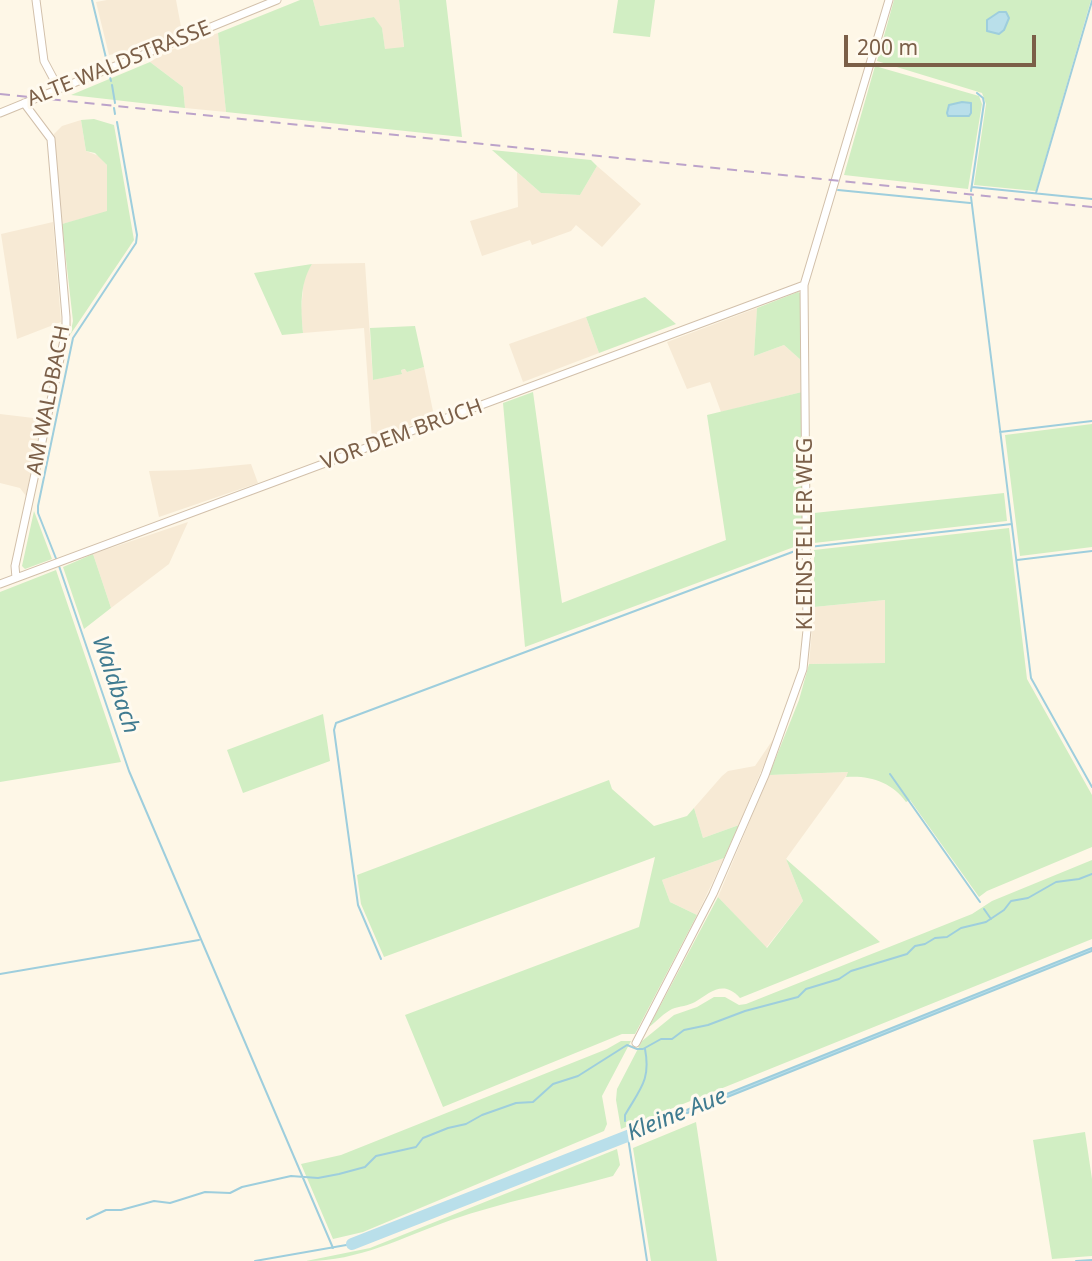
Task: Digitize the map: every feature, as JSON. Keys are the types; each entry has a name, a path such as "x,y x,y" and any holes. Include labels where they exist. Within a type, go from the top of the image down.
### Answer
{"street":[{"path":"36,0 44,61 59,89"},
{"name":"ALTE WALDSTRASSE","path":"0,113 276,0"},
{"name":"KLEINSTELLER WEG","path":"636,1043 713,894 765,775 803,669 807,630 804,285 889,0"},
{"name":"AM WALDBACH","path":"16,578 15,566 66,317 51,139 24,103"},
{"name":"VOR DEM BRUCH","path":"0,584 804,285"}],"shaded area":[{"path":"176,0 182,32 130,51 109,55 96,2"},
{"path":"313,0 399,0 404,48 385,50 382,29 374,17 320,26"},
{"path":"218,33 226,112 185,108 183,87 150,62 168,51"},
{"path":"81,120 86,151 99,156 107,165 107,212 62,224 54,134 62,126"},
{"path":"597,166 641,204 602,247 576,225 571,231 532,245 530,240 482,256 470,221 518,207 517,172 541,193 580,195"},
{"path":"53,222 61,322 17,339 1,234"},
{"path":"365,263 373,380 402,373 401,370 406,369 407,372 424,367 434,416 372,440 364,328 303,333 301,311 304,277 312,264"},
{"path":"757,308 754,356 784,345 802,361 802,392 721,412 710,382 687,389 667,342"},
{"path":"586,317 599,353 523,382 509,344"},
{"path":"0,414 42,419 26,496 20,488 0,483"},
{"path":"251,464 258,483 159,517 149,471"},
{"path":"188,522 169,564 111,608 93,554"},
{"path":"885,600 885,663 809,664 814,607"},
{"path":"776,735 739,825 703,838 694,808 728,771 755,766"},
{"path":"849,772 786,859 803,901 766,948 718,897 769,775"},
{"path":"724,858 697,915 670,902 662,880"}],"green space":[{"path":"300,0 313,0 320,26 374,17 382,28 385,49 404,47 399,0 446,0 462,137 226,112 218,33"},
{"path":"618,0 655,0 650,37 613,33"},
{"path":"894,0 1091,0 1036,191 974,185 986,104 982,93 877,61"},
{"path":"150,62 183,87 185,108 71,95"},
{"path":"875,66 979,96 982,104 968,189 844,175"},
{"path":"94,119 114,125 134,240 70,335 73,321 62,224 107,211 107,165 95,153 86,151 81,120"},
{"path":"492,150 591,160 597,166 580,195 541,193"},
{"path":"312,264 303,289 303,333 282,335 254,273"},
{"path":"798,292 802,294 802,361 784,345 754,356 757,308"},
{"path":"645,297 676,324 599,353 586,317"},
{"path":"415,326 424,367 407,372 405,369 401,370 402,374 373,380 370,328"},
{"path":"533,392 562,603 726,540 707,415 802,392 802,544 525,647 503,403"},
{"path":"1092,424 1092,547 1020,556 1005,435"},
{"path":"1004,493 1007,521 814,543 814,513"},
{"path":"34,511 52,559 25,569 22,566"},
{"path":"1009,528 1027,679 1092,795 1092,847 987,891 979,897 910,800 906,802 894,789 863,777 846,777 848,772 769,775 799,700 809,664 885,663 885,600 814,607 814,550"},
{"path":"93,554 111,608 84,629 63,567"},
{"path":"56,570 121,762 0,782 0,592"},
{"path":"323,714 330,761 243,793 227,750"},
{"path":"609,780 612,789 654,826 687,816 694,808 703,838 739,825 724,858 662,880 670,902 697,915 635,1034 622,1034 443,1107 405,1015 639,927 655,857 384,957 361,904 357,875"},
{"path":"786,859 880,942 740,998 728,989 711,992 692,1003 672,1009 649,1027 718,897 767,948 803,901"},
{"path":"1092,860 1092,939 621,1129 617,1089 642,1041 674,1015 697,1007 714,997 725,997 739,1005 746,1004 972,914 992,901"},
{"path":"621,1041 631,1041 602,1096 607,1124 604,1131 363,1232 333,1239 301,1164 341,1155 607,1049"},
{"path":"696,1122 717,1261 651,1261 633,1148"},
{"path":"1085,1132 1092,1179 1092,1256 1052,1259 1033,1140"},
{"path":"617,1149 620,1165 613,1176 451,1220 362,1253 306,1261 370,1248"}],"water":[{"path":"999,12 1006,12 1009,18 1004,30 999,34 987,31 987,20"},
{"path":"971,103 969,116 948,116 949,105"},
{"path":"1092,948 1092,951 620,1140 619,1137"}],"waterway":[{"path":"92,0 106,58"},
{"path":"1036,193 1092,1"},
{"name":"Waldbach","path":"110,77 111,81"},
{"name":"Waldbach","path":"112,85 115,103"},
{"path":"971,191 984,103 977,93"},
{"name":"Waldbach","path":"114,108 115,114"},
{"name":"Waldbach","path":"57,561 38,513 38,506 73,338 136,243 137,235 117,122"},
{"path":"972,187 1092,199"},
{"path":"838,190 970,203"},
{"path":"971,197 1031,678 1092,787"},
{"path":"1000,432 1092,421"},
{"path":"809,547 1012,524"},
{"path":"381,959 358,905 334,730 336,723 803,548"},
{"path":"1017,560 1092,551"},
{"name":"Waldbach","path":"59,566 129,771 333,1248"},
{"path":"890,774 980,902"},
{"path":"87,1219 106,1210 121,1210 154,1201 170,1203 205,1192 230,1193 242,1187 291,1176 318,1178 365,1167 376,1156 416,1147 423,1138 448,1128 466,1124 482,1115 516,1103 533,1102 553,1084 578,1076 627,1045 643,1049 661,1039 672,1039 684,1030 798,997 806,989 839,979 851,971 907,954 915,946 935,938 947,937 961,928 986,922 1004,910 1011,901 1028,898 1056,882 1092,874"},
{"path":"984,909 991,919"},
{"path":"0,974 199,940"},
{"path":"625,1121 625,1115 645,1077 645,1049"},
{"path":"627,1131 647,1261"},
{"name":"Kleine Aue","path":"352,1244 635,1133"},
{"name":"Kleine Aue","path":"255,1261 352,1244"},
{"path":"1076,1261 1092,1260"}],"railway":[{"path":"0,94 1092,207"}]}
